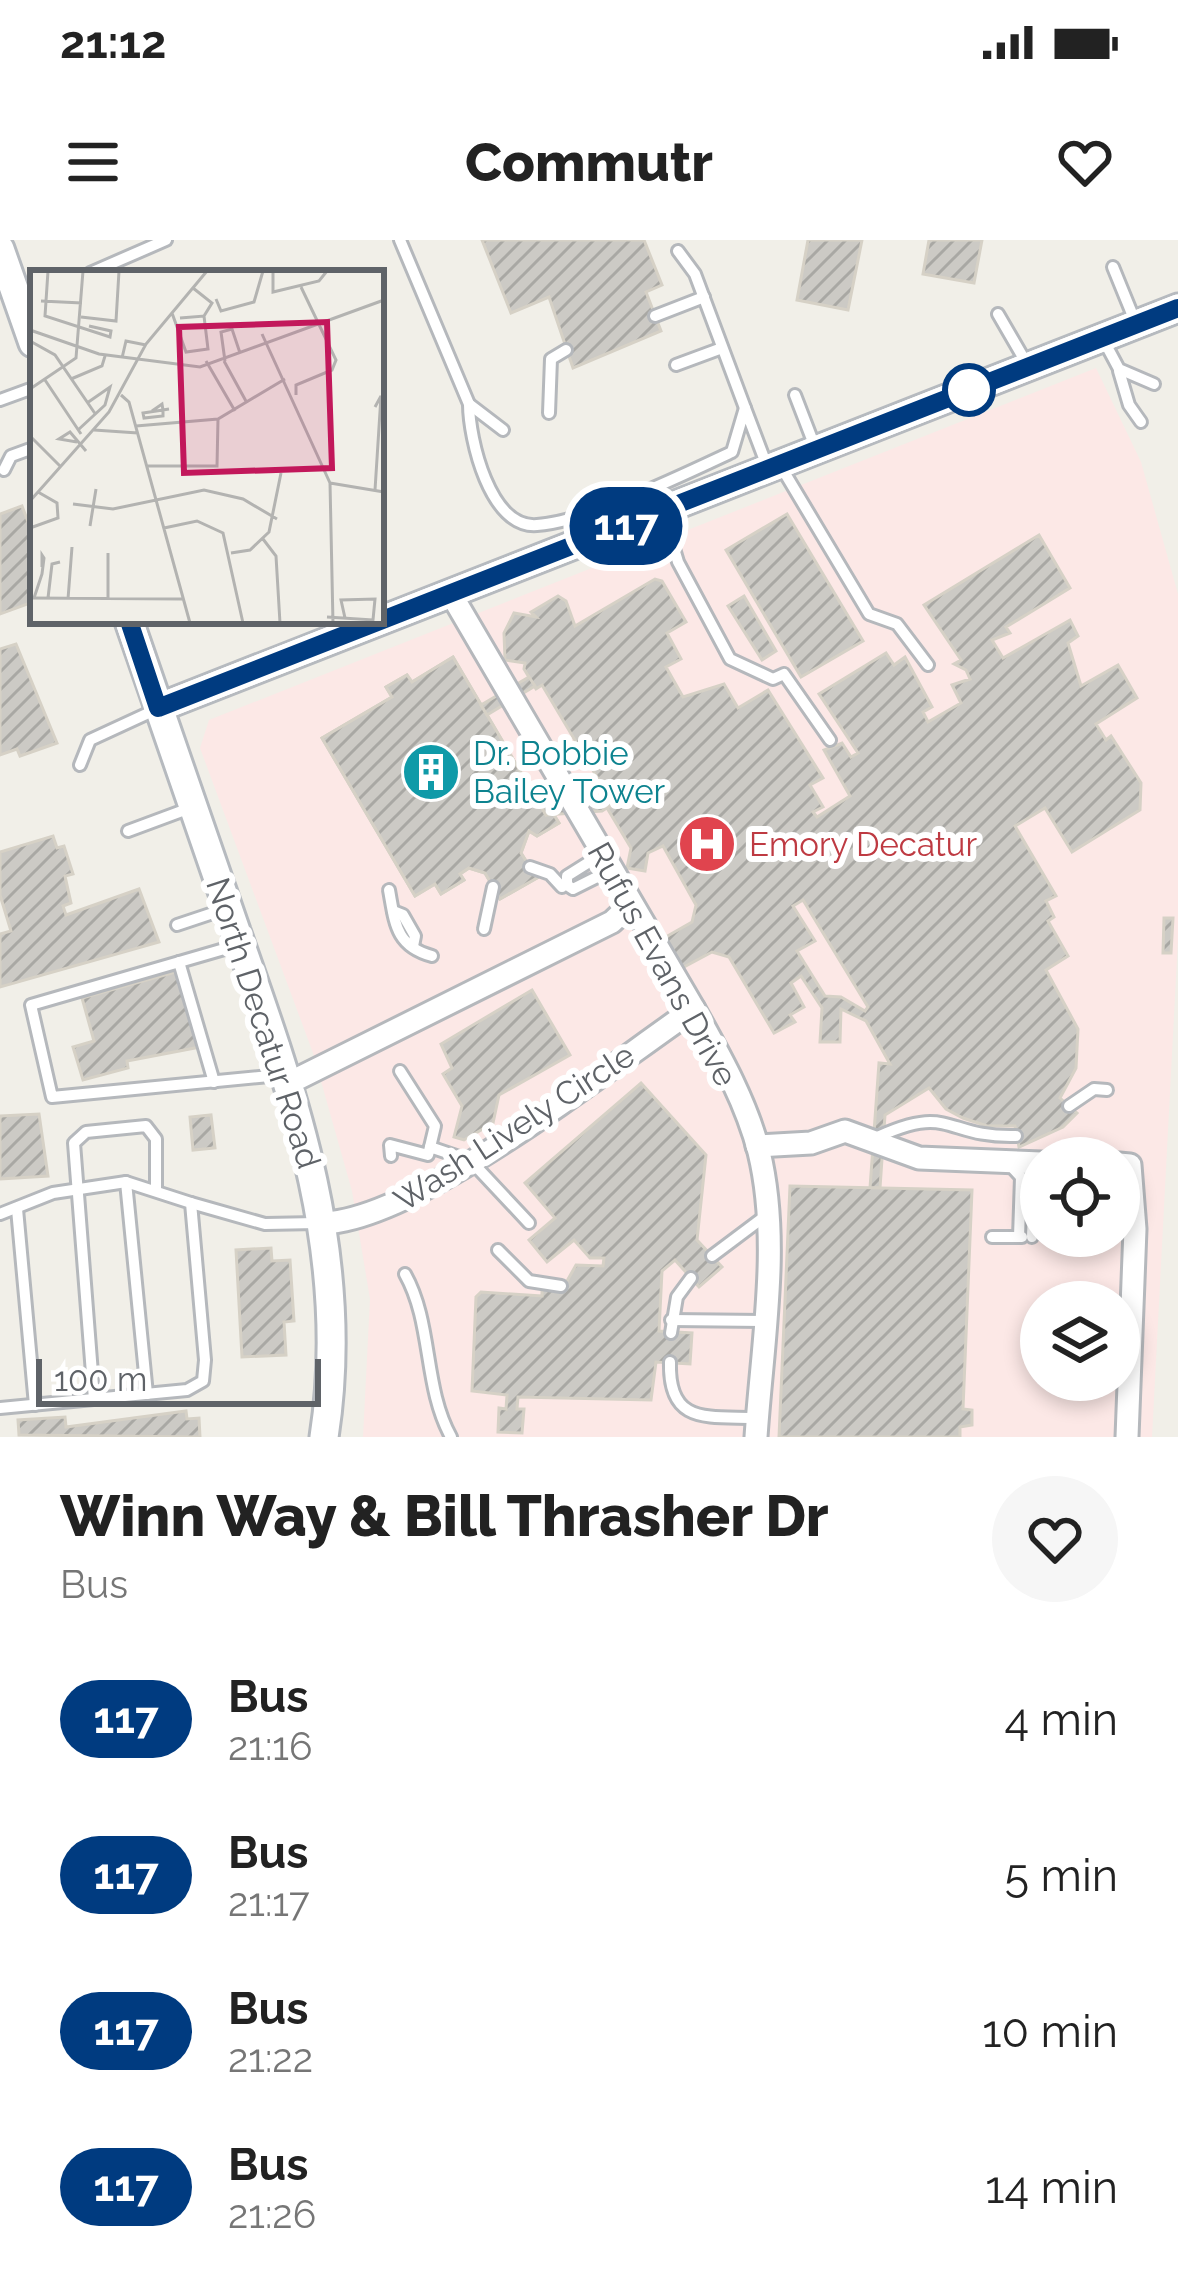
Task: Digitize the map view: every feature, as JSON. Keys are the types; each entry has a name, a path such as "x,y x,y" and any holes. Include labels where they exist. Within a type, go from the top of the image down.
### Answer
{"street":[{"path":"0,249 30,336"},
{"path":"384,620 1178,308"},
{"name":"Rufus Evans Drive","path":"451,594 728,1069 758,1146 768,1214 756,1428"},
{"name":"North Decatur Road","path":"130,624 288,1079 325,1223 333,1300 324,1437"},
{"path":"158,708 374,624"},
{"path":"288,1079 612,922 632,904"},
{"name":"Wash Lively Circle","path":"325,1223 385,1210 471,1161 694,1009"},
{"path":"758,1146 811,1143 845,1131 919,1158 1020,1162"},
{"path":"1127,1437 1134,1257"}],"lane":[{"path":"97,270 166,240"},
{"path":"400,240 469,404 469,424 493,491 520,523 536,526 686,474 731,452 745,408"},
{"path":"678,251 704,297 745,408 774,468 869,614 897,624 928,665"},
{"path":"1113,267 1136,324"},
{"path":"655,316 704,297"},
{"path":"998,314 1028,367"},
{"path":"1102,338 1119,369 1129,405 1141,422"},
{"path":"676,365 722,348"},
{"path":"549,412 551,359 566,350"},
{"path":"1119,369 1154,384"},
{"path":"0,400 30,389"},
{"path":"795,394 817,451"},
{"path":"469,404 503,430"},
{"path":"0,448 11,456"},
{"path":"4,470 11,456 30,449"},
{"path":"663,511 678,562 730,659 773,679 784,674 830,740"},
{"path":"80,765 90,740 158,708"},
{"path":"128,831 193,807"},
{"path":"530,867 550,874 562,887"},
{"path":"484,929 493,887"},
{"path":"389,890 391,921 403,942 432,956"},
{"path":"177,925 228,908"},
{"path":"241,944 31,1005 52,1097 288,1079"},
{"path":"179,962 214,1082"},
{"path":"390,1150 428,1155 435,1126 400,1071"},
{"path":"1069,1106 1094,1089 1107,1090"},
{"path":"866,1142 923,1118 992,1137 1016,1136"},
{"path":"94,1399 73,1190 74,1143 86,1132 146,1126 156,1138 156,1188"},
{"path":"430,1147 471,1161 529,1223"},
{"path":"1001,1161 1020,1176"},
{"path":"0,1214 73,1190 126,1182 265,1224 325,1223"},
{"path":"126,1182 147,1394"},
{"path":"0,1408 187,1390 203,1381 191,1203"},
{"path":"17,1209 35,1405"},
{"path":"712,1256 768,1214"},
{"path":"992,1237 1020,1237"},
{"path":"498,1250 529,1281 561,1286"},
{"path":"404,1274 422,1304 436,1398 451,1437"},
{"path":"691,1278 677,1297 671,1326 763,1321"},
{"path":"670,1362 672,1394 682,1408 756,1428"}],"shaded area":[{"name":"Emory Decatur","path":"1096,368 1141,462 1178,594 1178,939 1152,1437 363,1437 370,1299 352,1191 313,1053 200,748 209,720"}],"building":[{"path":"482,240 644,240 662,285 646,292 661,331 573,368 549,297 511,313"},
{"path":"808,240 862,240 848,310 797,300"},
{"path":"929,240 982,240 974,283 923,274"},
{"path":"22,506 30,527 30,603 0,614 0,514"},
{"path":"787,514 863,641 801,677 726,550"},
{"path":"1039,535 1070,588 1006,627 1010,633 992,640 1003,658 1070,620 1078,636 1068,643 1081,686 1118,665 1137,698 1096,724 1106,740 1111,736 1141,783 1140,810 1072,852 1045,808 1015,826 1056,896 1046,901 1054,917 1048,921 1068,956 1046,970 1078,1029 1076,1068 1060,1098 1077,1113 1063,1127 1041,1137 1020,1137 1019,1147 1015,1126 987,1126 963,1118 946,1109 929,1088 885,1115 880,1188 870,1188 879,1063 890,1064 866,1021 841,1009 840,1042 820,1042 822,1008 801,976 791,983 804,1007 790,1015 795,1022 774,1033 729,957 712,952 682,968 664,938 692,922 696,905 663,846 648,853 645,871 627,868 631,848 607,808 613,804 542,685 536,689 525,663 505,660 504,633 514,613 536,617 531,612 558,596 566,601 575,626 655,579 662,581 686,622 667,633 681,659 666,667 683,697 724,684 738,708 768,690 823,778 810,785 823,807 813,812 817,817 850,796 824,750 842,743 851,757 858,753 819,694 886,653 894,665 905,657 932,707 923,712 928,722 961,703 952,685 970,679 966,670 954,664 961,660 924,605","holes":["803,900 868,1007 865,1011 841,997 825,996 797,951 815,941 793,906"]},
{"path":"744,596 776,651 762,660 728,606"},
{"path":"16,644 57,743 20,756 17,749 0,755 0,649"},
{"name":"Dr. Bobbie Bailey Tower","path":"453,657 546,815 552,812 559,823 537,836 529,831 521,853 537,878 500,899 485,873 469,868 460,874 464,880 441,894 435,884 415,896 322,738 392,697 386,687 407,675 412,682"},
{"name":"Dr. Bobbie Bailey Tower","path":"453,657 546,815 552,812 559,823 537,836 529,831 521,853 537,878 500,899 485,873 469,868 460,874 464,880 441,894 435,884 415,896 322,738 392,697 386,687 407,675 412,682"},
{"path":"529,677 535,686 487,715 481,705"},
{"path":"607,793 613,804 602,811 546,815 541,806 548,800 598,799"},
{"path":"53,836 57,848 64,846 73,874 65,876 71,903 63,906 66,915 139,889 159,942 0,987 0,934 11,931 0,895 0,852"},
{"path":"1164,918 1173,918 1171,953 1163,953"},
{"path":"179,971 200,1047 127,1061 128,1068 83,1080 73,1047 94,1041 82,998"},
{"path":"532,990 570,1055 499,1095 493,1123 464,1140 454,1137 462,1106 443,1074 452,1068 441,1044"},
{"path":"641,1083 706,1155 697,1240 722,1267 699,1287 675,1260 662,1271 659,1331 692,1333 690,1364 656,1362 651,1400 518,1397 517,1409 524,1409 522,1433 498,1432 499,1408 506,1409 507,1395 472,1391 476,1297 481,1292 542,1296 542,1289 562,1290 576,1265 603,1266 604,1258 590,1258 574,1240 547,1262 529,1240 555,1218 525,1183"},
{"path":"39,1114 48,1176 0,1179 0,1116"},
{"path":"211,1115 215,1148 193,1150 190,1117"},
{"path":"790,1186 972,1190 963,1409 972,1410 972,1425 960,1427 960,1437 779,1437"},
{"path":"271,1248 272,1261 290,1260 294,1321 284,1322 286,1355 242,1357 236,1250"},
{"path":"186,1411 187,1419 199,1418 200,1437 19,1435 18,1420 65,1417 66,1427"}],"bus line":[{"name":"117","path":"384,620 1178,308"},
{"name":"117","path":"130,624 158,708 374,624"}],"place":[{"name":"Dr. Bobbie Bailey Tower","path":"431,772"},
{"name":"Emory Decatur","path":"707,844"}]}
